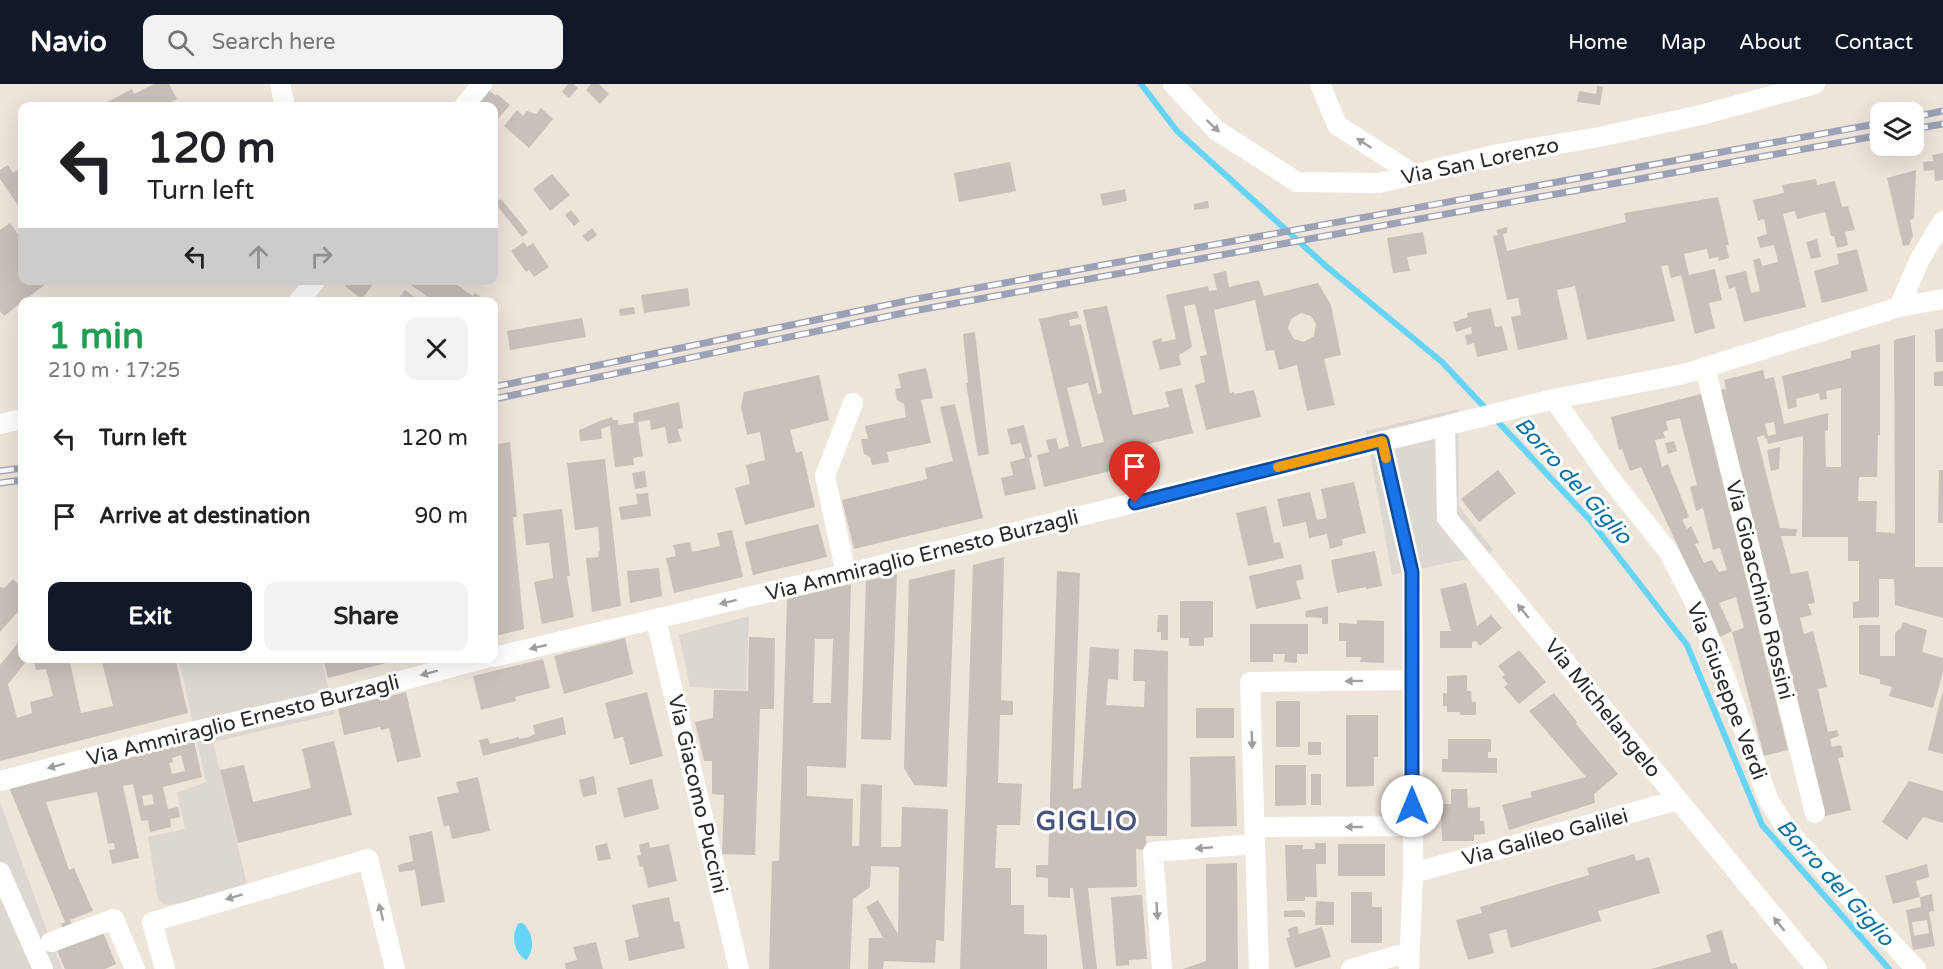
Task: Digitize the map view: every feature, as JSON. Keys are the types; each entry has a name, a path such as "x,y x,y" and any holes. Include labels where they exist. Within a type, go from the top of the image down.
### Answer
{"street":[{"path":"280,84 284,102"},
{"path":"467,102 482,84"},
{"name":"Via San Lorenzo","path":"1173,84 1216,130 1297,182 1378,183 1498,154 1599,137 1701,115 1815,84"},
{"path":"1320,84 1337,125 1413,174"},
{"path":"1899,307 1920,259 1943,221"},
{"path":"303,297 313,285"},
{"name":"Via Ammiraglio Ernesto Burzagli","path":"498,656 846,574 1554,399 1684,374 1899,307 1943,299"},
{"name":"Via Gioacchino Rossini","path":"1705,367 1815,813"},
{"name":"Via Giuseppe Verdi","path":"1554,399 1612,481 1668,551 1696,605 1724,674 1768,799 1787,830 1916,969"},
{"path":"846,574 825,476 853,403"},
{"path":"0,424 18,420"},
{"name":"Via Michelangelo","path":"1452,425 1447,518 1817,969"},
{"path":"1351,969 1409,960 1413,873 1412,572 1382,441"},
{"name":"Via Giacomo Puccini","path":"656,620 739,969"},
{"name":"Via Ammiraglio Ernesto Burzagli","path":"0,780 168,737 331,700 467,663"},
{"path":"1259,969 1250,682 1412,680"},
{"name":"Via Galileo Galilei","path":"1413,873 1678,800"},
{"path":"1162,969 1153,852 1255,836 1412,826"},
{"path":"165,969 152,922 368,859 395,969"},
{"path":"0,872 43,969"},
{"path":"51,942 114,919 135,969"}],"shaded area":[{"path":"1458,409 1459,506 1493,550 1482,561 1461,560 1392,575 1366,431"},
{"path":"749,616 746,690 690,687 679,635"},
{"path":"180,663 322,663 335,714 213,742 249,893 166,905 158,899 148,837 185,829 177,793 206,782"},
{"path":"0,802 51,942 62,969 0,969"}],"water":[{"path":"519,923 523,923 526,927 532,941 531,951 526,960 516,948 514,938"}],"building":[{"path":"154,84 169,84 177,99 171,102 108,102 132,89 134,94"},
{"path":"568,84 574,84 578,88 569,98 562,92"},
{"path":"591,84 599,84 609,94 600,104 586,90"},
{"path":"484,86 510,105 498,119 498,102 471,102"},
{"path":"1597,86 1603,87 1600,105 1577,102 1579,91 1596,94"},
{"path":"541,108 553,119 529,148 504,126 517,110 523,116 527,111 536,114"},
{"path":"1943,153 1943,180 1935,181 1934,170 1924,171 1923,162 1933,161 1932,155"},
{"path":"1010,162 1016,191 959,202 954,173"},
{"path":"8,165 13,173 18,170 18,205 0,179 0,170"},
{"path":"1916,170 1914,218 1910,220 1913,236 1909,245 1903,246 1887,178"},
{"path":"552,174 570,195 550,211 533,189"},
{"path":"1816,179 1817,185 1835,181 1842,207 1848,206 1855,230 1845,232 1848,245 1837,248 1834,236 1831,236 1825,212 1797,219 1795,211 1783,214 1806,307 1744,322 1735,287 1729,289 1725,276 1746,271 1751,293 1760,291 1753,260 1760,258 1762,266 1778,262 1774,245 1760,248 1757,237 1767,234 1764,219 1758,221 1753,200 1784,193 1782,185"},
{"path":"1125,189 1127,201 1103,206 1100,194"},
{"path":"1718,197 1729,245 1726,245 1729,258 1719,261 1718,257 1709,259 1707,249 1684,254 1689,275 1715,269 1722,300 1709,303 1715,328 1695,334 1681,275 1671,278 1668,265 1661,266 1675,321 1587,340 1575,286 1557,290 1568,339 1518,350 1511,317 1521,315 1518,298 1507,300 1493,236 1498,235 1496,230 1507,227 1507,233 1503,234 1507,251 1626,222 1624,213"},
{"path":"501,199 528,232 522,237 498,207 498,201"},
{"path":"1208,201 1209,208 1194,210 1194,204"},
{"path":"571,210 580,221 574,226 565,215"},
{"path":"10,223 18,234 18,285 44,285 29,297 18,297 18,305 4,316 0,311 0,230"},
{"path":"592,228 597,235 588,242 582,236"},
{"path":"1423,232 1427,254 1407,257 1410,271 1393,273 1387,238"},
{"path":"1817,239 1821,257 1811,259 1806,242"},
{"path":"524,242 527,247 533,243 549,267 534,277 529,270 526,272 511,251"},
{"path":"1857,249 1868,291 1822,303 1814,271 1839,264 1837,254"},
{"path":"1226,271 1229,287 1259,280 1264,296 1318,283 1331,305 1341,355 1324,359 1335,405 1307,411 1297,365 1279,370 1274,350 1266,351 1255,300 1214,310 1230,393 1254,390 1261,417 1206,430 1195,385 1205,382 1200,356 1207,355 1195,304 1184,306 1192,347 1179,355 1181,365 1160,370 1152,341 1162,338 1162,342 1176,339 1166,295 1208,286 1209,291 1217,290 1213,274","holes":["1301,313 1311,316 1316,324 1314,336 1304,342 1294,339 1288,328 1291,319"]},
{"path":"372,285 363,297 359,297 345,286"},
{"path":"411,285 457,285 473,296 475,293 481,297 428,297"},
{"path":"688,288 690,306 644,313 641,295"},
{"path":"405,290 414,297 400,297"},
{"path":"1107,306 1133,415 1169,407 1165,392 1182,388 1193,433 1140,446 1144,463 1044,487 1037,455 1049,452 1046,440 1056,438 1059,449 1069,446 1039,319 1077,311 1079,318 1069,320 1070,326 1081,324 1098,394 1102,393 1083,310","holes":["1088,383 1104,442 1082,447 1067,388"]},
{"path":"634,307 635,314 620,316 619,309"},
{"path":"1491,308 1495,327 1502,326 1508,350 1477,357 1474,343 1467,345 1465,335 1472,334 1471,327 1456,332 1453,322 1468,317 1467,313"},
{"path":"582,318 586,337 510,350 507,331"},
{"path":"1943,328 1943,362 1936,362 1935,330"},
{"path":"975,332 989,454 978,456 966,383 968,383 963,334"},
{"path":"1915,335 1915,567 1943,567 1943,618 1895,605 1894,579 1879,579 1879,617 1853,618 1853,602 1859,601 1859,561 1848,561 1848,537 1802,537 1803,436 1768,444 1764,435 1757,437 1780,528 1797,529 1796,536 1781,536 1791,574 1808,571 1815,603 1808,604 1812,615 1800,618 1804,634 1813,631 1827,687 1818,689 1828,732 1837,730 1839,736 1830,739 1832,747 1841,745 1844,757 1838,758 1851,810 1822,817 1719,390 1726,389 1724,380 1763,370 1765,379 1774,377 1784,424 1828,413 1828,430 1825,431 1826,467 1841,467 1841,388 1826,391 1827,399 1820,400 1819,393 1796,399 1797,407 1788,409 1782,376 1851,358 1851,351 1880,344 1880,435 1878,435 1877,477 1859,477 1858,501 1877,501 1876,532 1895,533 1894,340","holes":["1774,422 1776,434 1768,436 1765,424"]},
{"path":"926,368 933,398 921,400 931,443 887,452 889,462 872,465 870,457 864,454 861,439 868,439 865,426 906,417 904,404 897,400 895,389 901,388 898,374"},
{"path":"1943,371 1943,386 1934,386 1934,372"},
{"path":"819,375 829,420 790,430 796,453 802,451 815,507 745,525 735,488 750,484 746,465 765,460 760,432 747,435 741,407 744,392"},
{"path":"1701,394 1788,750 1764,756 1732,632 1744,628 1736,597 1719,603 1732,631 1720,637 1641,467 1630,471 1622,449 1619,450 1611,417","holes":["1680,418 1697,485 1690,487 1696,511 1703,508 1713,550 1720,548 1727,570 1719,572 1712,560 1704,563 1695,544 1699,543 1691,526 1687,529 1682,520 1689,517 1668,464 1662,467 1655,440 1665,438 1663,432 1668,430 1666,421"]},
{"path":"679,402 683,428 678,429 681,441 668,444 665,427 651,430 650,420 638,422 643,456 633,458 634,465 615,467 610,426 601,429 602,439 580,441 579,430 600,421 612,417 613,420 618,420 618,425 634,423 633,413"},
{"path":"955,404 983,518 854,549 842,500 927,479 925,468 953,461 940,407"},
{"path":"1024,425 1032,457 1029,458 1036,489 1005,496 1001,478 1013,475 1010,462 1025,458 1021,443 1011,445 1007,429"},
{"path":"1674,441 1677,451 1668,454 1665,443"},
{"path":"510,442 517,517 513,517 524,629 498,635 498,444"},
{"path":"1780,447 1779,469 1771,471 1767,450"},
{"path":"605,459 621,606 592,612 586,558 599,557 598,527 575,530 567,463"},
{"path":"1498,470 1516,493 1479,522 1461,499"},
{"path":"1939,470 1943,470 1943,523 1938,523"},
{"path":"645,471 647,487 635,489 632,473"},
{"path":"1354,482 1366,533 1342,539 1343,545 1330,549 1327,534 1309,538 1306,522 1283,527 1277,499 1310,492 1317,520 1327,518 1321,489"},
{"path":"648,493 651,516 621,520 619,507 638,504 636,494"},
{"path":"1266,506 1274,543 1280,542 1284,558 1248,566 1236,513"},
{"path":"562,509 570,576 567,576 574,617 542,624 534,582 553,578 549,543 526,545 523,514"},
{"path":"818,524 827,557 753,575 745,542"},
{"path":"732,530 743,577 674,593 666,558 676,556 673,545 690,542 692,552 720,546 717,533"},
{"path":"1375,551 1382,586 1337,593 1331,560"},
{"path":"1004,557 1001,700 1013,701 1013,715 1000,715 998,783 1022,784 1020,825 997,825 995,868 1011,868 1011,905 1024,905 1024,934 1047,935 1047,969 960,969 973,565"},
{"path":"1301,564 1304,579 1296,581 1301,599 1256,609 1249,576"},
{"path":"659,568 662,596 630,603 627,571"},
{"path":"955,569 947,787 914,785 904,768 909,580"},
{"path":"1057,571 1080,573 1073,789 1081,788 1090,647 1119,649 1118,680 1108,679 1106,705 1144,707 1145,681 1133,681 1134,649 1168,651 1167,836 1146,836 1146,850 1136,849 1137,887 1088,888 1097,969 1083,969 1073,888 1070,888 1070,898 1048,897 1048,878 1036,877 1036,865 1048,865"},
{"path":"897,574 891,740 861,739 866,581"},
{"path":"13,579 18,584 18,612 0,632 0,587 4,588"},
{"path":"1466,583 1477,626 1491,615 1502,628 1480,646 1476,641 1472,642 1472,648 1440,648 1440,631 1451,631 1440,589"},
{"path":"851,584 846,768 807,766 807,796 853,799 852,846 859,846 861,784 882,785 881,847 901,847 902,807 948,809 944,941 936,940 935,963 884,961 883,969 868,969 869,938 883,938 866,907 878,900 898,934 899,867 871,866 870,887 853,899 850,969 769,969 772,861 779,861 787,599","holes":["815,639 833,639 831,703 813,703"]},
{"path":"1180,601 1213,601 1213,637 1204,638 1204,646 1189,646 1189,638 1180,638"},
{"path":"1328,606 1328,624 1322,624 1322,618 1305,617 1306,611"},
{"path":"1158,615 1168,615 1168,640 1161,640 1161,632 1157,632"},
{"path":"1357,620 1384,621 1384,663 1360,662 1361,657 1346,657 1346,641 1339,641 1339,623 1357,624"},
{"path":"1903,622 1927,630 1922,652 1943,658 1943,672 1933,708 1889,696 1892,687 1880,684 1880,679 1859,674 1859,625 1880,625 1880,656 1895,656 1895,633 1901,628"},
{"path":"1250,624 1308,624 1308,654 1297,654 1297,663 1284,662 1285,654 1273,654 1273,662 1250,662"},
{"path":"749,637 775,638 774,709 760,709 755,855 722,854 724,795 712,794 712,761 704,761 695,722 713,718 714,690 748,691"},
{"path":"625,638 633,674 564,694 554,656"},
{"path":"18,643 18,663 25,663 8,684 17,718 32,713 30,702 53,696 46,669 36,670 34,663 70,663 81,713 113,706 102,663 176,663 188,713 0,761 0,665"},
{"path":"1519,650 1546,682 1519,704 1504,687 1508,684 1502,677 1505,675 1498,666"},
{"path":"543,659 550,688 515,697 516,701 481,710 473,676"},
{"path":"324,663 386,663 328,678"},
{"path":"1467,675 1467,691 1471,691 1472,702 1476,702 1476,715 1447,712 1447,706 1443,706 1443,693 1447,693 1447,676"},
{"path":"406,692 421,757 397,762 389,728 381,730 380,727 344,735 338,708"},
{"path":"647,692 663,756 630,765 623,737 614,739 605,703"},
{"path":"1554,693 1577,722 1576,724 1618,774 1594,794 1595,803 1509,830 1502,805 1532,797 1530,792 1586,777 1529,711"},
{"path":"1943,694 1943,754 1928,750"},
{"path":"1276,701 1300,701 1300,747 1276,747"},
{"path":"1196,708 1234,708 1234,738 1196,738"},
{"path":"1346,715 1378,715 1378,757 1374,757 1374,786 1346,787"},
{"path":"563,717 566,734 483,756 479,740 488,738 490,744 529,737 535,734 533,725"},
{"path":"1448,739 1491,739 1491,752 1488,752 1488,758 1497,758 1497,773 1442,772 1442,759 1448,759"},
{"path":"194,741 202,777 163,787 168,809 178,807 180,817 170,819 171,827 150,832 148,820 141,821 133,784 123,786 139,858 112,864 109,850 115,849 114,843 108,844 97,792 46,802 69,870 74,868 93,911 70,920 72,925 63,929 61,924 65,922 8,785","holes":["181,755 185,771 172,774 169,763 173,762 172,758","152,794 154,804 144,806 142,796"]},
{"path":"334,741 352,815 238,843 220,770 244,765 253,802 311,788 302,749"},
{"path":"1308,742 1321,742 1321,755 1308,755"},
{"path":"1235,756 1237,826 1191,827 1190,757"},
{"path":"1275,765 1306,765 1306,805 1275,806"},
{"path":"1311,774 1321,774 1321,805 1311,805"},
{"path":"594,776 597,794 583,797 579,780"},
{"path":"478,777 490,831 452,839 449,825 444,827 437,797 459,792 456,782"},
{"path":"652,779 659,809 624,818 617,788"},
{"path":"1909,781 1943,791 1943,823 1923,817 1907,840 1882,822"},
{"path":"1451,789 1467,789 1468,808 1480,807 1480,821 1484,821 1485,834 1474,835 1474,841 1442,841 1441,804 1451,804"},
{"path":"432,831 445,902 421,906 415,870 399,872 398,865 413,861 409,836"},
{"path":"649,842 650,848 669,844 677,881 648,888 643,866 640,867 637,856 641,855 639,845"},
{"path":"607,843 611,859 598,861 595,846"},
{"path":"1315,843 1326,843 1326,864 1316,864 1317,897 1305,897 1305,901 1287,901 1285,845 1303,845 1303,849 1315,849"},
{"path":"1338,844 1385,844 1385,876 1338,876"},
{"path":"1634,854 1636,861 1649,857 1660,893 1598,911 1601,921 1511,948 1506,929 1489,934 1494,953 1468,960 1456,920 1482,913 1480,907 1589,875 1587,868"},
{"path":"1237,863 1238,969 1183,969 1206,961 1206,864"},
{"path":"1927,864 1929,877 1916,881 1920,897 1893,904 1885,876"},
{"path":"1351,892 1372,892 1372,907 1382,907 1382,943 1351,943"},
{"path":"1932,894 1934,911 1929,912 1935,946 1913,950 1906,910 1921,907 1920,897","holes":["1927,920 1929,933 1914,936 1912,922"]},
{"path":"1142,895 1147,959 1129,960 1129,965 1116,966 1111,897"},
{"path":"669,897 674,922 679,921 685,948 629,961 625,940 639,937 632,905"},
{"path":"1316,901 1334,902 1334,925 1315,925"},
{"path":"1302,910 1305,912 1305,917 1284,917 1284,911"},
{"path":"1297,926 1299,934 1322,927 1331,957 1295,968 1286,938 1290,937 1288,929"},
{"path":"102,930 116,964 105,969 65,969 55,946"},
{"path":"1722,930 1731,964 1736,963 1738,969 1651,969 1711,952 1706,935"},
{"path":"596,942 603,969 566,969 565,963 577,960 573,947"}],"waterway":[{"name":"Borro del Giglio","path":"1141,84 1177,131 1327,267 1442,362 1590,520 1687,645 1762,825 1889,969"}],"railway":[{"path":"1924,115 1943,111"},
{"path":"1924,127 1943,124"},
{"path":"498,386 911,300 1870,125"},
{"path":"498,398 913,311 1870,137"},
{"path":"0,471 18,469"},
{"path":"0,483 18,481"}],"slow traffic":[{"path":"1278,467 1382,441 1386,458"}],"district":[{"name":"GIGLIO","path":"1087,821"}],"route":[{"path":"1135,503 1382,441 1412,572 1412,806"}]}
